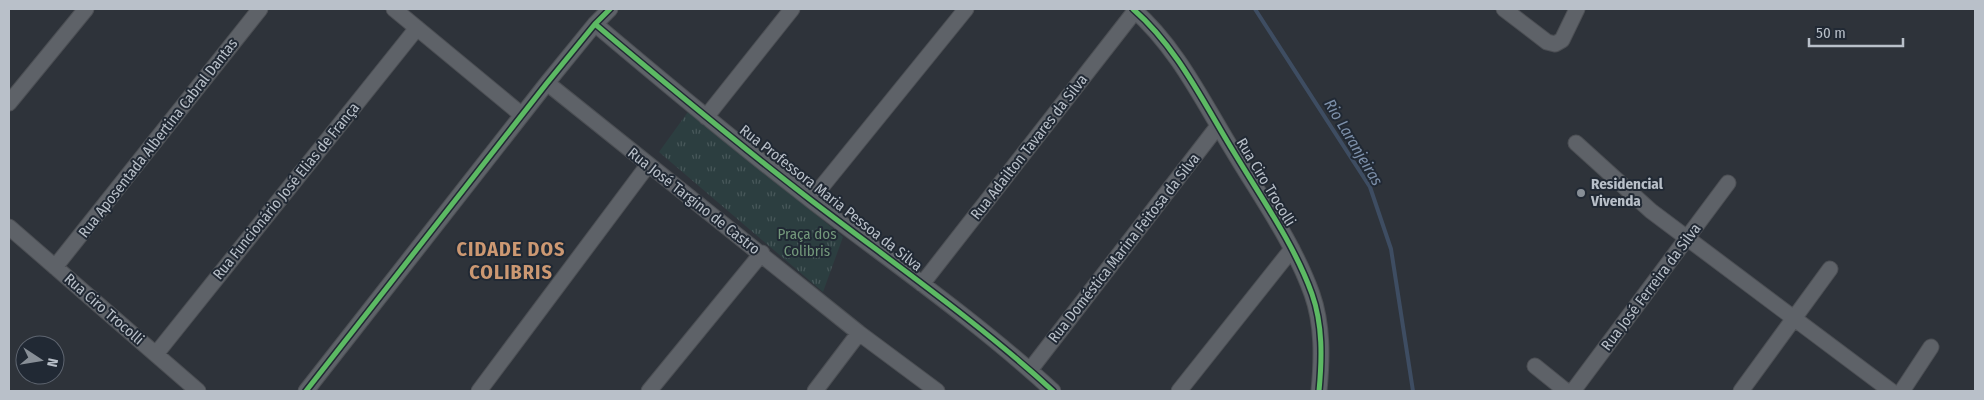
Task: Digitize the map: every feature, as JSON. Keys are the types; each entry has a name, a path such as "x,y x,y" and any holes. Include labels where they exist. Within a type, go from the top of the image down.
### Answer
{"street":[{"path":"9,103 86,9"},
{"name":"Rua Aposentada Albertina Cabral Dantas","path":"55,266 260,9"},
{"path":"394,9 522,115"},
{"path":"306,391 547,83 595,24 610,9"},
{"path":"706,117 792,9"},
{"path":"811,200 966,9"},
{"path":"1504,9 1547,42 1555,44 1562,40 1577,9"},
{"name":"Rua Ciro Trocolli","path":"1134,10 1171,50 1292,249 1312,294 1319,323 1322,360 1319,391"},
{"name":"Rua Adailton Tavares da Silva","path":"922,284 1134,10"},
{"name":"Rua Professora Maria Pessoa da Silva","path":"595,24 706,117 922,284 1030,370 1053,391"},
{"name":"Rua Funcionário José Elias de França","path":"156,354 417,28"},
{"name":"Rua José Targino de Castro","path":"547,83 860,333 937,391"},
{"name":"Rua Doméstica Marina Feitosa da Silva","path":"1030,370 1218,126"},
{"path":"1576,143 1651,211 1891,391"},
{"path":"479,391 648,165"},
{"name":"Rua José Ferreira da Silva","path":"1573,391 1728,183"},
{"name":"Rua Ciro Trocolli","path":"9,227 198,391"},
{"path":"1179,391 1292,249"},
{"path":"649,391 762,253"},
{"path":"1741,391 1830,269"},
{"path":"815,391 860,333"},
{"path":"1902,391 1931,347"},
{"path":"1535,366 1566,391"}],"green space":[{"name":"Praça dos Colibris","path":"690,109 843,237 823,292 659,152"}],"waterway":[{"name":"Rio Laranjeiras","path":"1255,9 1370,187 1391,249 1413,391"}],"cycle path":[{"path":"306,391 547,83 595,24 610,9"},
{"path":"1133,9 1164,41 1189,77 1277,222 1305,275 1316,306 1320,330 1321,367 1319,391"},
{"path":"595,24 757,158 935,293 1053,391"}],"place":[{"name":"Residencial Vivenda","path":"1581,193"}],"district":[{"name":"CIDADE DOS COLIBRIS","path":"511,260"}]}
